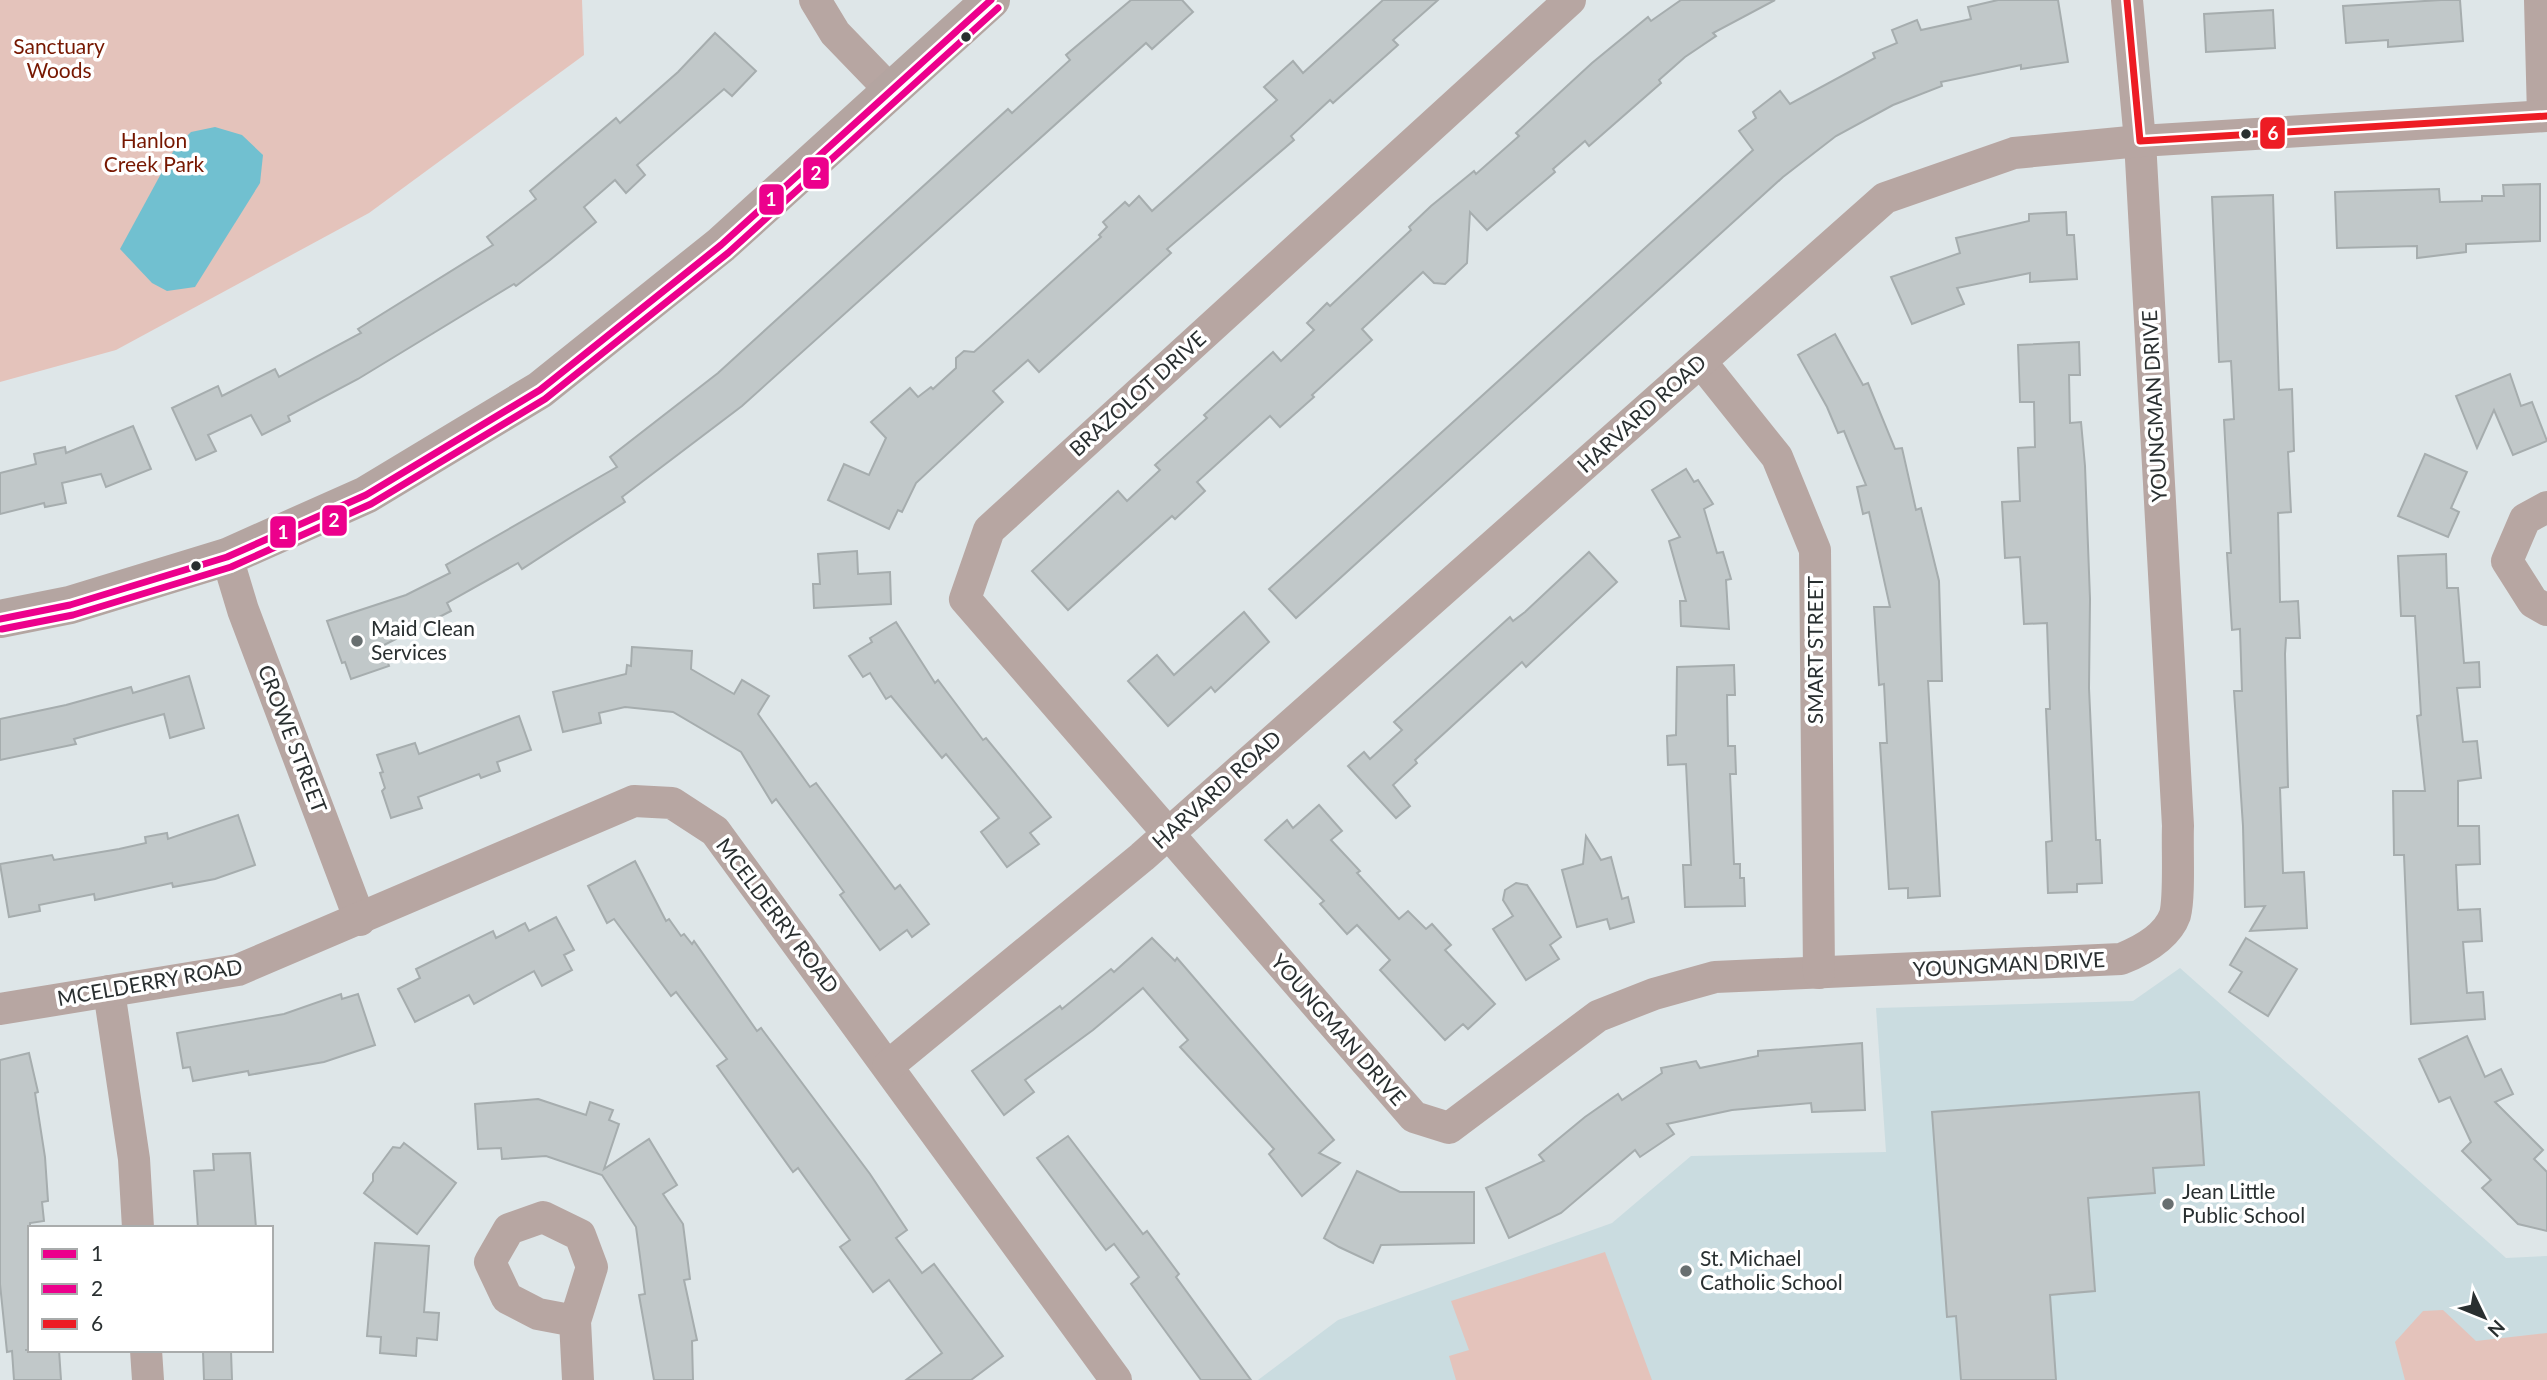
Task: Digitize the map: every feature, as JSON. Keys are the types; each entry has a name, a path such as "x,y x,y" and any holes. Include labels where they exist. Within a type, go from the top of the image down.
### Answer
{"main road":[{"path":"0,619 70,605 227,557 366,495 540,390 721,245 991,0"}],"street":[{"path":"816,0 835,33 891,91"},
{"name":"BRAZOLOT DRIVE","path":"1167,835 965,598 989,530 1570,0"},
{"name":"YOUNGMAN DRIVE","path":"1167,835 1414,1117 1449,1128 1598,1016 1654,994 1715,977 2121,960 2141,950 2159,936 2175,915 2178,826 2140,141 2127,0"},
{"path":"2540,0 2545,116"},
{"name":"HARVARD ROAD","path":"888,1066 1167,835 1885,198 2014,153 2140,141 2545,116"},
{"name":"SMART STREET","path":"1701,362 1777,457 1815,550 1819,973"},
{"path":"2547,507 2525,519 2507,561 2533,602 2547,610"},
{"name":"CROWE STREET","path":"227,557 243,610 360,920"},
{"name":"MCELDERRY ROAD","path":"0,1009 238,970 634,801 672,803 715,831 1114,1379"},
{"path":"109,991 134,1159 138,1226"},
{"path":"575,1321 578,1380"},
{"path":"146,1352 148,1380"}],"shaded area":[{"name":"Jean Little Public School","path":"2180,968 2506,1258 2547,1256 2547,1380 1258,1380 1338,1320 1612,1223 1691,1156 1886,1152 1876,1008 2133,1001"}],"green space":[{"name":"Hanlon Creek Park","path":"0,0 582,0 584,55 369,213 116,350 0,382"},
{"path":"1605,1252 1652,1380 1456,1380 1449,1356 1469,1350 1451,1301"},
{"path":"2443,1310 2476,1341 2547,1333 2547,1380 2405,1380 2395,1342 2423,1311"}],"water":[{"path":"215,127 242,135 263,155 260,183 195,287 167,291 152,283 120,249 175,148 191,132"}],"building":[{"path":"1131,0 1182,0 1193,12 1152,49 1146,43 742,406 622,497 625,502 522,569 518,563 447,603 451,611 382,646 389,666 351,679 345,662 342,663 327,621 406,595 450,573 446,565 617,467 610,457 718,373 1008,109 1012,113 1070,60 1066,55"},
{"path":"1383,0 1438,0 1393,40 1398,45 1333,103 1330,100 1291,136 1294,140 1167,249 1171,253 1039,372 1028,360 993,391 1003,402 916,483 902,512 898,510 889,529 828,500 844,464 869,475 886,438 871,422 910,388 918,397 931,387 933,389 956,368 956,358 964,351 974,352 1101,237 1099,235 1107,227 1103,222 1125,202 1129,206 1139,196 1152,211 1277,100 1264,87 1293,61 1303,73"},
{"path":"1681,0 1775,0 1713,33 1716,36 1685,57 1659,80 1661,83 1589,146 1585,141 1553,169 1555,172 1487,230 1470,212 1467,263 1445,284 1434,283 1423,272 1362,329 1372,340 1312,395 1314,397 1280,427 1270,416 1197,482 1205,491 1175,519 1172,516 1068,610 1032,571 1118,491 1127,501 1160,470 1155,465 1207,418 1204,415 1273,352 1281,361 1314,330 1307,323 1327,303 1330,306 1411,230 1409,227 1431,206 1474,171 1476,174 1519,136 1516,133 1592,63 1648,17 1651,21"},
{"path":"1998,0 2058,0 2068,62 2021,69 2021,65 1941,82 1942,86 1893,105 1836,136 1783,177 1296,618 1269,589 1753,150 1739,131 1756,118 1753,112 1780,91 1790,104 1875,58 1873,53 1897,43 1892,30 1917,20 1921,30 1971,19 1968,7"},
{"path":"2460,0 2463,41 2388,47 2388,40 2346,43 2343,6"},
{"path":"2273,10 2275,48 2206,52 2204,14"},
{"path":"715,33 756,71 732,96 724,89 637,165 645,175 626,193 615,180 584,207 596,222 550,260 516,286 514,284 358,379 288,416 290,421 262,435 251,415 208,435 216,451 196,460 172,408 218,386 222,396 275,369 279,377 361,333 358,329 493,245 487,237 536,199 530,191 616,118 620,123 678,72"},
{"path":"2540,184 2540,241 2466,244 2466,252 2417,258 2417,246 2337,248 2335,192 2439,189 2440,202 2482,201 2482,196 2504,196 2503,185"},
{"path":"2273,195 2279,390 2292,389 2294,451 2288,452 2291,512 2278,513 2280,602 2298,601 2300,638 2286,638 2288,787 2280,788 2283,873 2304,872 2307,928 2250,931 2265,906 2245,907 2243,826 2234,691 2242,691 2240,629 2232,630 2224,420 2234,419 2231,361 2219,362 2212,197"},
{"path":"2066,212 2067,235 2074,235 2077,279 2030,282 2030,273 1957,288 1964,304 1912,324 1891,277 1960,253 1956,238 2029,221 2029,214"},
{"path":"1835,334 1863,385 1868,383 1895,449 1902,448 1916,510 1921,508 1939,581 1942,681 1928,681 1940,896 1908,898 1908,888 1889,889 1880,743 1887,743 1884,684 1879,685 1874,607 1890,607 1869,512 1863,514 1857,487 1866,485 1844,431 1838,433 1798,355"},
{"path":"2079,342 2080,375 2069,375 2070,423 2081,422 2085,466 2090,599 2089,688 2096,840 2100,840 2102,883 2077,884 2077,892 2048,893 2046,842 2052,841 2046,709 2050,709 2047,623 2024,624 2020,557 2005,558 2002,502 2020,501 2018,448 2035,447 2034,402 2020,402 2018,345"},
{"path":"2510,374 2521,406 2532,402 2547,441 2513,455 2494,410 2477,448 2456,396"},
{"path":"133,426 151,469 106,487 101,474 62,483 66,503 45,507 44,503 0,514 0,473 36,464 34,454 65,447 66,453"},
{"path":"2425,454 2467,472 2451,508 2459,512 2448,537 2398,516"},
{"path":"1686,469 1694,482 1698,480 1713,504 1704,509 1717,553 1723,552 1731,579 1726,580 1729,629 1681,626 1680,601 1686,601 1669,541 1680,537 1652,490"},
{"path":"857,551 858,574 890,572 891,604 814,608 813,584 820,584 818,554"},
{"path":"1589,552 1617,582 1526,667 1522,662 1415,760 1417,763 1393,785 1410,806 1396,818 1348,766 1364,752 1370,759 1402,730 1394,722 1510,617 1513,621 1525,612"},
{"path":"2446,554 2447,588 2458,588 2464,663 2479,662 2480,687 2457,688 2463,742 2477,741 2481,778 2458,781 2458,826 2479,826 2480,864 2456,865 2458,910 2480,909 2482,941 2463,942 2467,993 2483,992 2485,1019 2411,1024 2404,855 2394,855 2393,791 2425,791 2417,716 2421,715 2415,616 2401,616 2398,556"},
{"path":"1244,612 1269,642 1215,692 1211,687 1168,726 1128,681 1157,655 1174,675"},
{"path":"896,622 935,683 938,680 983,740 986,738 1051,817 1030,833 1039,844 1007,867 981,832 999,818 946,754 942,758 891,696 886,699 870,673 863,677 849,656 872,642 870,638"},
{"path":"632,647 692,651 691,669 734,694 742,680 769,696 758,714 810,787 816,783 895,889 900,885 929,924 912,937 907,930 880,950 840,895 844,892 776,799 772,803 741,752 673,712 625,707 599,713 601,723 563,732 553,692 626,674 627,665 631,666"},
{"path":"1734,665 1735,695 1727,695 1728,746 1735,746 1736,774 1730,774 1734,864 1740,864 1740,878 1744,878 1745,906 1685,907 1683,865 1691,865 1686,764 1668,765 1667,736 1676,735 1677,667"},
{"path":"189,676 204,728 170,738 164,714 74,739 76,744 0,760 0,719 131,687 133,693"},
{"path":"519,716 531,750 497,762 500,771 481,778 479,774 418,797 422,808 391,818 382,791 385,788 380,773 383,772 377,755 415,743 419,754"},
{"path":"1319,805 1342,831 1331,840 1360,871 1357,873 1399,919 1408,911 1426,929 1432,924 1451,945 1445,950 1495,1004 1468,1029 1463,1024 1445,1040 1380,970 1390,960 1357,925 1347,934 1320,904 1324,901 1265,840 1287,820 1293,828"},
{"path":"238,815 255,865 215,879 173,887 172,883 95,900 94,894 39,905 40,911 9,917 0,864 52,855 54,860 119,849 146,843 145,837 167,833 168,839"},
{"path":"1586,836 1601,860 1611,857 1622,899 1628,897 1634,922 1610,929 1607,919 1577,927 1562,870 1583,864"},
{"path":"635,861 666,921 669,919 681,936 684,934 692,944 694,941 757,1031 761,1028 870,1174 907,1230 896,1238 922,1273 934,1264 1003,1356 971,1380 906,1380 942,1353 889,1280 873,1292 840,1247 850,1240 798,1168 793,1172 717,1066 727,1059 676,992 671,996 614,919 607,923 588,886"},
{"path":"1516,883 1527,885 1561,937 1550,945 1559,959 1526,980 1493,929 1513,916 1503,900 1505,890"},
{"path":"556,917 574,950 564,955 572,970 542,986 534,971 474,1004 469,995 415,1022 398,989 420,978 416,969 493,931 496,938 525,923 529,931"},
{"path":"1152,938 1175,961 1177,958 1334,1140 1319,1153 1340,1163 1302,1196 1269,1154 1274,1149 1180,1047 1188,1040 1143,988 1093,1030 1025,1080 1034,1092 1004,1115 972,1071 1060,1006 1062,1009 1111,969 1114,972"},
{"path":"2246,938 2297,969 2268,1016 2229,992 2242,972 2230,965"},
{"path":"341,994 342,999 358,994 375,1045 324,1062 249,1075 248,1071 193,1081 190,1067 183,1068 177,1033 284,1014"},
{"path":"2467,1036 2485,1077 2501,1069 2513,1094 2495,1102 2543,1150 2534,1159 2547,1172 2547,1231 2518,1224 2482,1188 2491,1180 2462,1151 2471,1142 2450,1097 2439,1102 2419,1059"},
{"path":"1862,1043 1865,1110 1812,1112 1811,1103 1732,1110 1667,1124 1674,1134 1640,1157 1635,1150 1561,1213 1509,1238 1486,1188 1544,1161 1539,1155 1585,1117 1618,1094 1622,1100 1662,1073 1661,1068 1696,1061 1700,1068 1758,1056 1758,1051"},
{"path":"29,1053 38,1092 35,1093 45,1157 48,1201 42,1202 44,1221 30,1223 28,1352 59,1352 61,1380 14,1380 12,1351 7,1352 0,1284 0,1060"},
{"name":"Jean Little Public School","path":"2199,1092 2204,1165 2153,1168 2155,1193 2088,1198 2095,1291 2050,1295 2056,1380 1961,1380 1956,1316 1947,1317 1932,1112"},
{"path":"538,1099 586,1115 590,1102 613,1110 609,1120 619,1124 604,1169 649,1139 677,1185 663,1194 683,1224 690,1279 684,1280 697,1340 692,1341 693,1380 654,1380 639,1295 645,1294 636,1227 602,1175 546,1156 502,1159 501,1148 478,1149 475,1104"},
{"path":"1068,1136 1143,1234 1147,1231 1179,1274 1176,1277 1251,1380 1201,1380 1131,1284 1139,1277 1114,1244 1106,1250 1037,1158"},
{"path":"404,1143 456,1183 417,1234 364,1193 373,1181 373,1174 393,1147 400,1148"},
{"path":"250,1153 256,1226 198,1226 194,1171 214,1170 213,1154"},
{"path":"1357,1171 1400,1192 1474,1192 1474,1243 1381,1245 1373,1263 1324,1238"},
{"path":"375,1243 429,1246 424,1312 439,1313 437,1340 417,1338 416,1356 380,1353 381,1337 367,1336"},
{"path":"203,1352 231,1352 232,1380 204,1380"}],"transit line":[{"name":"1","path":"0,619 70,605 227,557 366,495 540,390 721,245 991,0"},
{"name":"6","path":"2127,0 2140,141 2547,116"},
{"name":"2","path":"2,629 73,615 231,567 371,504 545,399 728,253 998,8"}],"place":[{"name":"Maid Clean Services","path":"357,641"},
{"name":"Jean Little Public School","path":"2168,1204"},
{"name":"St. Michael Catholic School","path":"1686,1271"}],"park label":[{"name":"Sanctuary Woods","path":"59,59"}]}
